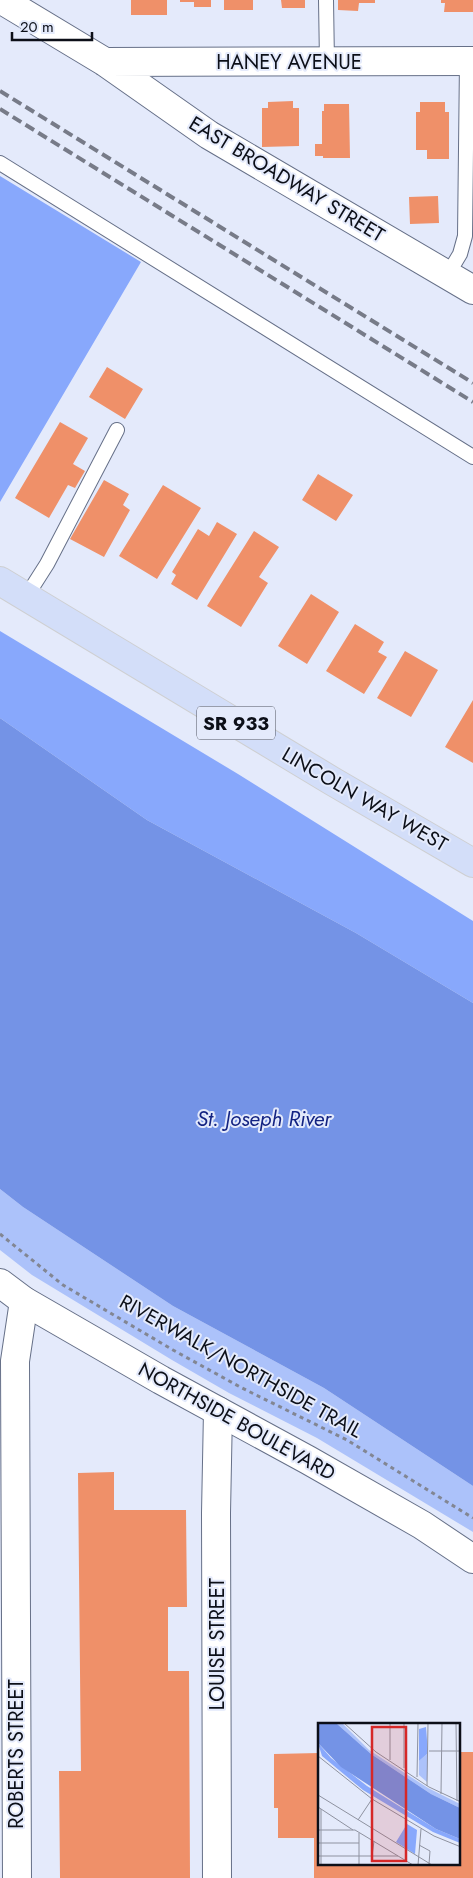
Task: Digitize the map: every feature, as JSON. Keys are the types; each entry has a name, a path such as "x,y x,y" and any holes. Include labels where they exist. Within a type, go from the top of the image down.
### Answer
{"main road":[{"name":"LINCOLN WAY WEST","path":"0,581 332,781 473,862"}],"street":[{"name":"EAST BROADWAY STREET","path":"2,0 105,62 210,135 473,290"},
{"name":"HANEY AVENUE","path":"105,62 470,61"},
{"name":"NORTHSIDE BOULEVARD","path":"0,1283 24,1301 152,1375 422,1525 473,1559"},
{"name":"ROBERTS STREET","path":"17,1878 16,1361 24,1301"},
{"name":"LOUISE STREET","path":"217,1878 216,1513 218,1411"}],"lane":[{"path":"326,0 327,62"},
{"path":"448,274 460,254 465,236 470,61"},
{"path":"0,163 473,458"},
{"path":"26,597 47,564 117,430"}],"path":[{"name":"RIVERWALK/NORTHSIDE TRAIL","path":"0,1234 64,1285 207,1369 347,1440 473,1518"}],"shaded area":[{"path":"0,176 141,262 0,502"},
{"path":"0,631 238,774 473,921 473,1003 356,933 147,820 0,718"},
{"path":"0,1189 23,1207 173,1306 324,1388 473,1486 473,1532 317,1438 229,1393 172,1360 32,1275 0,1250"}],"water":[{"name":"St. Joseph River","path":"0,718 147,820 356,933 473,1003 473,1486 324,1388 173,1306 23,1207 0,1189"}],"building":[{"path":"131,0 167,0 167,15 131,15"},
{"path":"180,0 211,0 211,7 194,7 194,2 180,2"},
{"path":"224,0 253,0 253,10 224,10"},
{"path":"281,0 305,0 305,8 282,8"},
{"path":"338,0 375,0 375,3 359,3 358,11 338,10"},
{"path":"441,0 473,0 473,12 444,12 445,3 441,3"},
{"path":"293,101 293,108 299,108 299,146 262,147 262,108 268,108 268,102"},
{"path":"420,102 445,102 445,112 449,112 449,159 427,159 427,150 416,150 416,112 420,112"},
{"path":"324,104 349,104 350,158 323,158 323,156 315,156 315,144 322,144 322,111 324,111"},
{"path":"438,196 439,223 410,224 409,197"},
{"path":"107,367 143,389 125,419 89,397"},
{"path":"60,422 88,438 73,464 85,471 75,488 68,485 49,518 15,498"},
{"path":"318,474 353,495 336,521 302,500"},
{"path":"104,480 129,494 123,505 130,510 104,557 70,539"},
{"path":"163,485 201,508 157,579 119,556"},
{"path":"217,522 237,534 197,600 171,584 176,575 172,572 198,529 209,536"},
{"path":"254,531 279,547 259,577 268,583 241,627 207,606"},
{"path":"311,594 339,612 307,664 278,646"},
{"path":"355,624 384,642 378,652 387,657 364,694 326,671"},
{"path":"405,651 438,670 411,717 377,698"},
{"path":"473,700 473,763 445,747"},
{"path":"114,1472 114,1510 186,1510 187,1607 168,1607 168,1671 189,1671 190,1878 60,1878 59,1771 81,1771 78,1473"},
{"path":"460,1752 473,1752 473,1878 314,1878 314,1838 278,1838 278,1808 274,1808 274,1754 318,1753 318,1866 460,1866"}],"railway":[{"path":"0,91 473,383"},
{"path":"0,109 473,402"}]}
